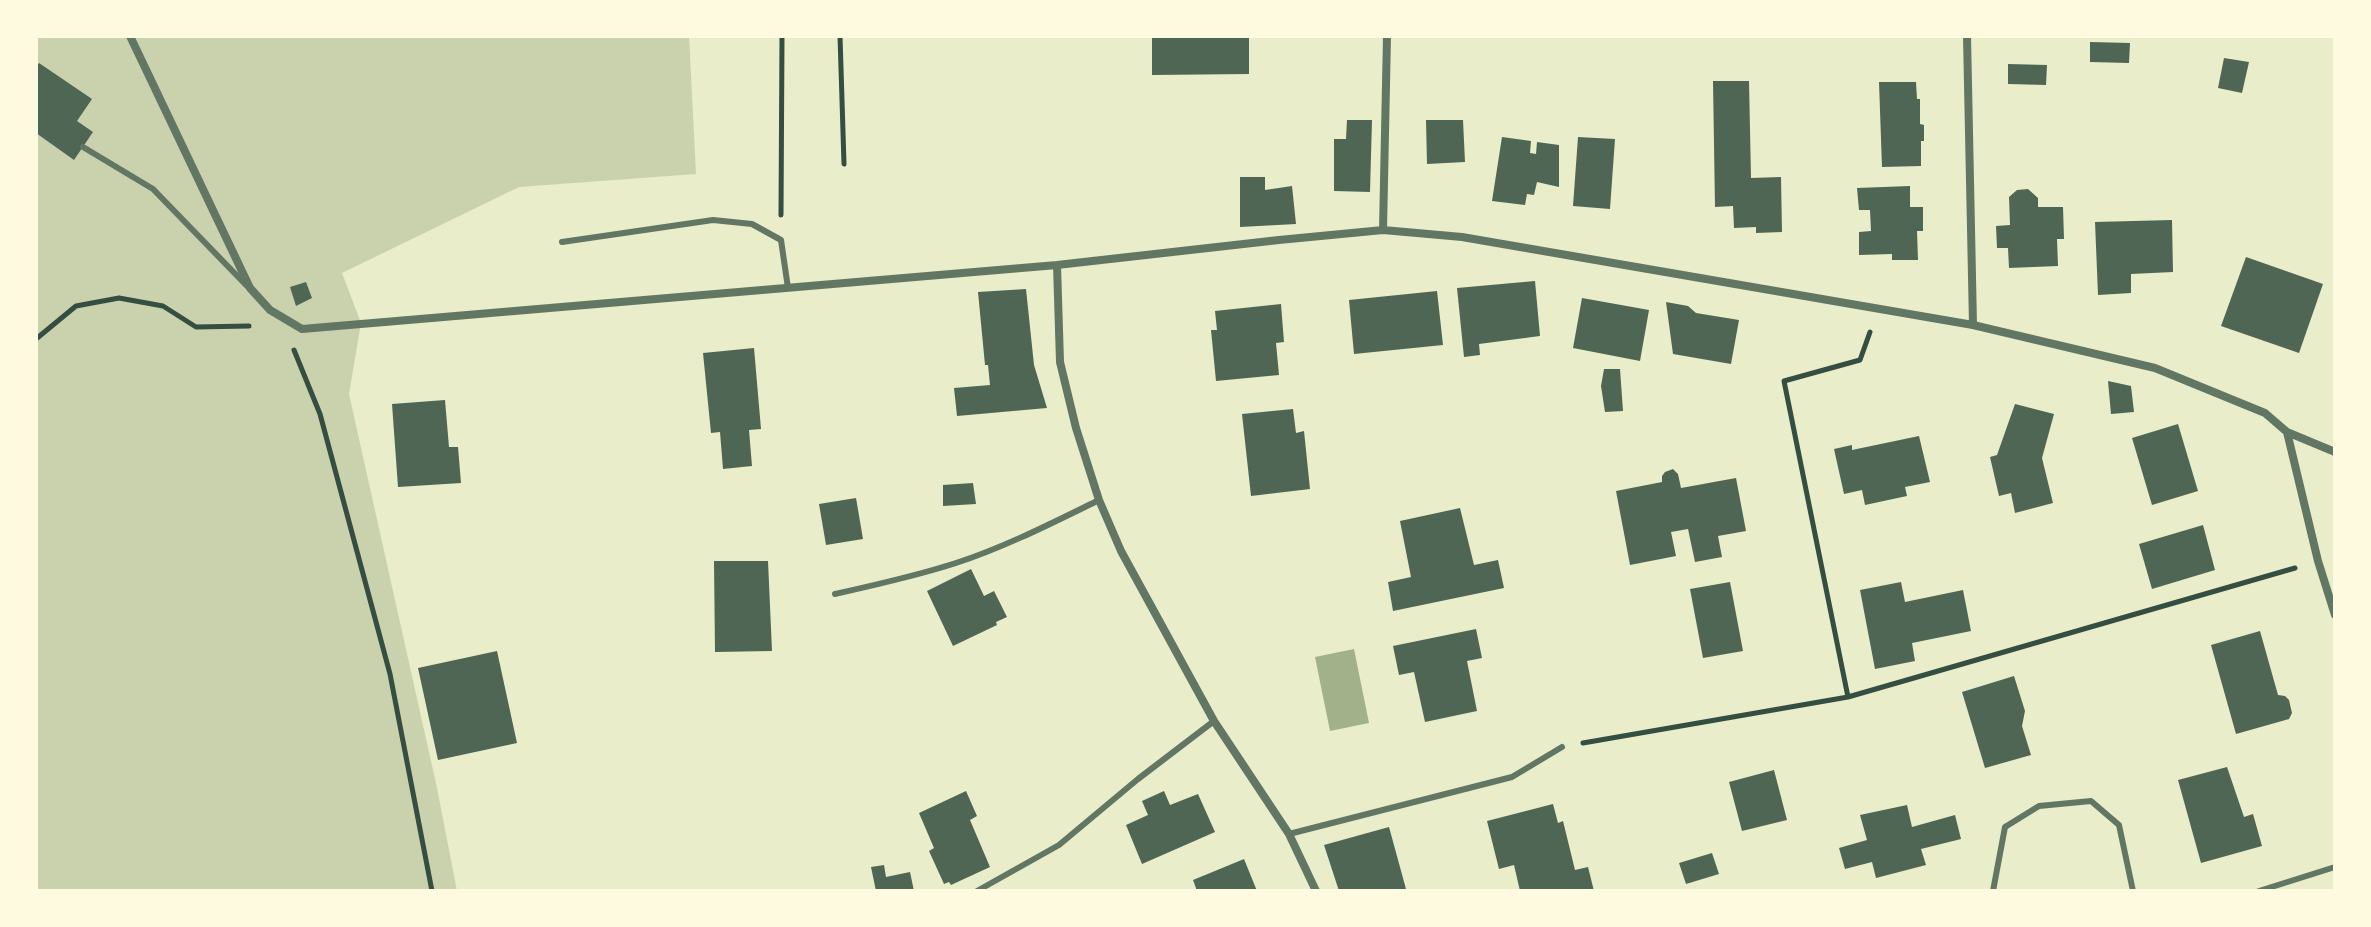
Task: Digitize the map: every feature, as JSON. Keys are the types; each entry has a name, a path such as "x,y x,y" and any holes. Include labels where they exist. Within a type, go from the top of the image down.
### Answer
{"street":[{"path":"130,36 250,288 270,310 302,329 1057,265 1383,230 1462,237 1973,325 2155,368 2265,413 2287,432 2335,452"},
{"path":"1383,230 1387,36"},
{"path":"1967,36 1973,325"},
{"path":"1057,265 1060,362 1076,428 1099,500 1121,551 1214,721 1289,834 1316,891"},
{"path":"2287,432 2318,561 2335,615"}],"lane":[{"path":"83,147 153,189 250,288"},
{"path":"562,242 713,220 752,224 781,240 788,288"},
{"path":"835,594 958,563 1099,500"},
{"path":"977,891 1059,845 1214,721"},
{"path":"1289,834 1512,777 1562,747"},
{"path":"1993,891 2005,827 2039,806 2091,801 2119,825 2133,891"},
{"path":"2259,891 2335,867"}],"path":[{"path":"781,240 782,36"},
{"path":"840,36 844,164"},
{"path":"36,339 76,306 119,298 163,306 196,327 262,326"},
{"path":"1848,697 1784,381 1860,360 1879,310"},
{"path":"293,346 320,414 390,674 432,891"},
{"path":"1562,747 1848,697 2318,561"}],"shaded area":[{"path":"36,36 689,36 696,174 519,187 342,273 361,323 349,394 457,891 36,891"},
{"path":"1354,649 1369,723 1330,731 1315,657"}],"building":[{"path":"1152,36 1249,36 1249,74 1152,75"},
{"path":"2090,42 2130,43 2129,63 2090,62"},
{"path":"2224,58 2249,62 2242,93 2218,88"},
{"path":"39,63 92,99 77,121 93,132 74,160 36,133 36,68"},
{"path":"2008,64 2047,65 2046,85 2008,84"},
{"path":"1713,81 1749,81 1751,178 1781,177 1782,232 1756,233 1756,227 1734,228 1733,206 1715,207"},
{"path":"1879,82 1916,82 1920,124 1924,125 1921,166 1882,167"},
{"path":"1347,120 1372,120 1370,192 1334,191 1334,139 1346,139"},
{"path":"1426,120 1463,120 1465,162 1427,164"},
{"path":"1502,137 1531,141 1530,153 1536,154 1537,142 1559,145 1559,187 1537,182 1534,195 1527,194 1525,205 1492,201"},
{"path":"1578,137 1615,139 1610,209 1573,206"},
{"path":"1240,177 1265,177 1265,190 1292,186 1296,224 1240,227"},
{"path":"1910,186 1910,207 1923,207 1923,231 1917,231 1918,260 1892,260 1892,254 1859,255 1859,232 1871,231 1870,210 1859,210 1857,188"},
{"path":"2028,189 2038,198 2038,207 2063,207 2064,239 2057,239 2058,266 2009,268 2008,248 1997,248 1996,226 2010,225 2009,197 2017,190"},
{"path":"2172,220 2173,272 2131,274 2131,293 2098,295 2095,222"},
{"path":"2246,257 2323,284 2299,353 2221,326"},
{"path":"1535,281 1540,336 1479,344 1480,355 1464,357 1457,288"},
{"path":"306,282 312,298 296,306 290,287"},
{"path":"1026,289 1034,365 1047,408 957,416 954,388 990,385 978,292"},
{"path":"1437,291 1443,345 1354,354 1349,300"},
{"path":"1582,298 1649,310 1640,361 1573,348"},
{"path":"1666,302 1688,306 1696,313 1739,320 1731,364 1673,354"},
{"path":"1281,304 1284,342 1276,343 1279,375 1216,381 1211,330 1217,330 1215,311"},
{"path":"754,348 761,429 749,430 752,466 723,469 720,432 711,433 703,353"},
{"path":"1604,369 1620,369 1623,411 1605,412 1601,386"},
{"path":"2108,381 2131,386 2134,412 2111,414"},
{"path":"445,400 449,447 458,447 461,483 398,487 392,404"},
{"path":"2015,404 2054,414 2042,458 2053,503 2015,513 2011,493 1999,496 1990,457 1997,455"},
{"path":"1293,409 1296,433 1304,431 1310,489 1251,496 1242,414"},
{"path":"2178,424 2198,491 2152,505 2132,438"},
{"path":"1919,436 1930,482 1905,487 1907,496 1865,505 1862,490 1844,494 1834,449 1852,445 1852,450"},
{"path":"1673,469 1678,474 1681,488 1736,478 1746,531 1718,536 1722,557 1695,562 1688,529 1671,532 1676,556 1630,565 1616,491 1662,482 1665,472"},
{"path":"973,483 976,504 943,506 943,485"},
{"path":"856,498 863,539 826,545 819,504"},
{"path":"1460,508 1474,565 1498,560 1504,588 1393,611 1388,582 1411,577 1400,521"},
{"path":"2203,525 2215,570 2152,589 2139,544"},
{"path":"714,561 768,561 772,651 715,652"},
{"path":"971,569 984,596 994,591 1007,617 953,646 927,591"},
{"path":"1730,582 1743,651 1703,658 1690,589"},
{"path":"1901,582 1905,602 1963,590 1971,631 1912,643 1915,661 1875,669 1860,590"},
{"path":"1476,629 1482,658 1467,661 1477,711 1425,722 1414,672 1399,675 1393,646"},
{"path":"2260,631 2278,695 2289,700 2292,713 2289,719 2236,734 2211,645"},
{"path":"497,651 517,743 438,760 418,668"},
{"path":"2014,676 2025,711 2022,726 2031,755 1985,768 1962,692"},
{"path":"2227,767 2244,817 2253,814 2262,846 2201,863 2178,780"},
{"path":"1774,770 1787,820 1742,831 1729,782"},
{"path":"966,791 977,816 970,820 990,867 951,885 949,882 944,884 929,851 934,848 919,813"},
{"path":"1164,791 1170,805 1198,794 1215,832 1142,864 1126,825 1148,815 1142,801"},
{"path":"1553,804 1558,823 1563,821 1575,870 1588,867 1594,891 1520,891 1514,865 1499,869 1487,821"},
{"path":"1907,805 1912,827 1955,815 1961,839 1921,849 1926,865 1876,878 1872,862 1845,869 1839,848 1867,840 1860,815"},
{"path":"1389,827 1406,889 1339,891 1324,845"},
{"path":"1712,853 1719,874 1686,884 1679,863"},
{"path":"1244,859 1257,891 1197,891 1193,880"},
{"path":"884,865 886,877 910,872 914,891 876,891 871,867"}]}
